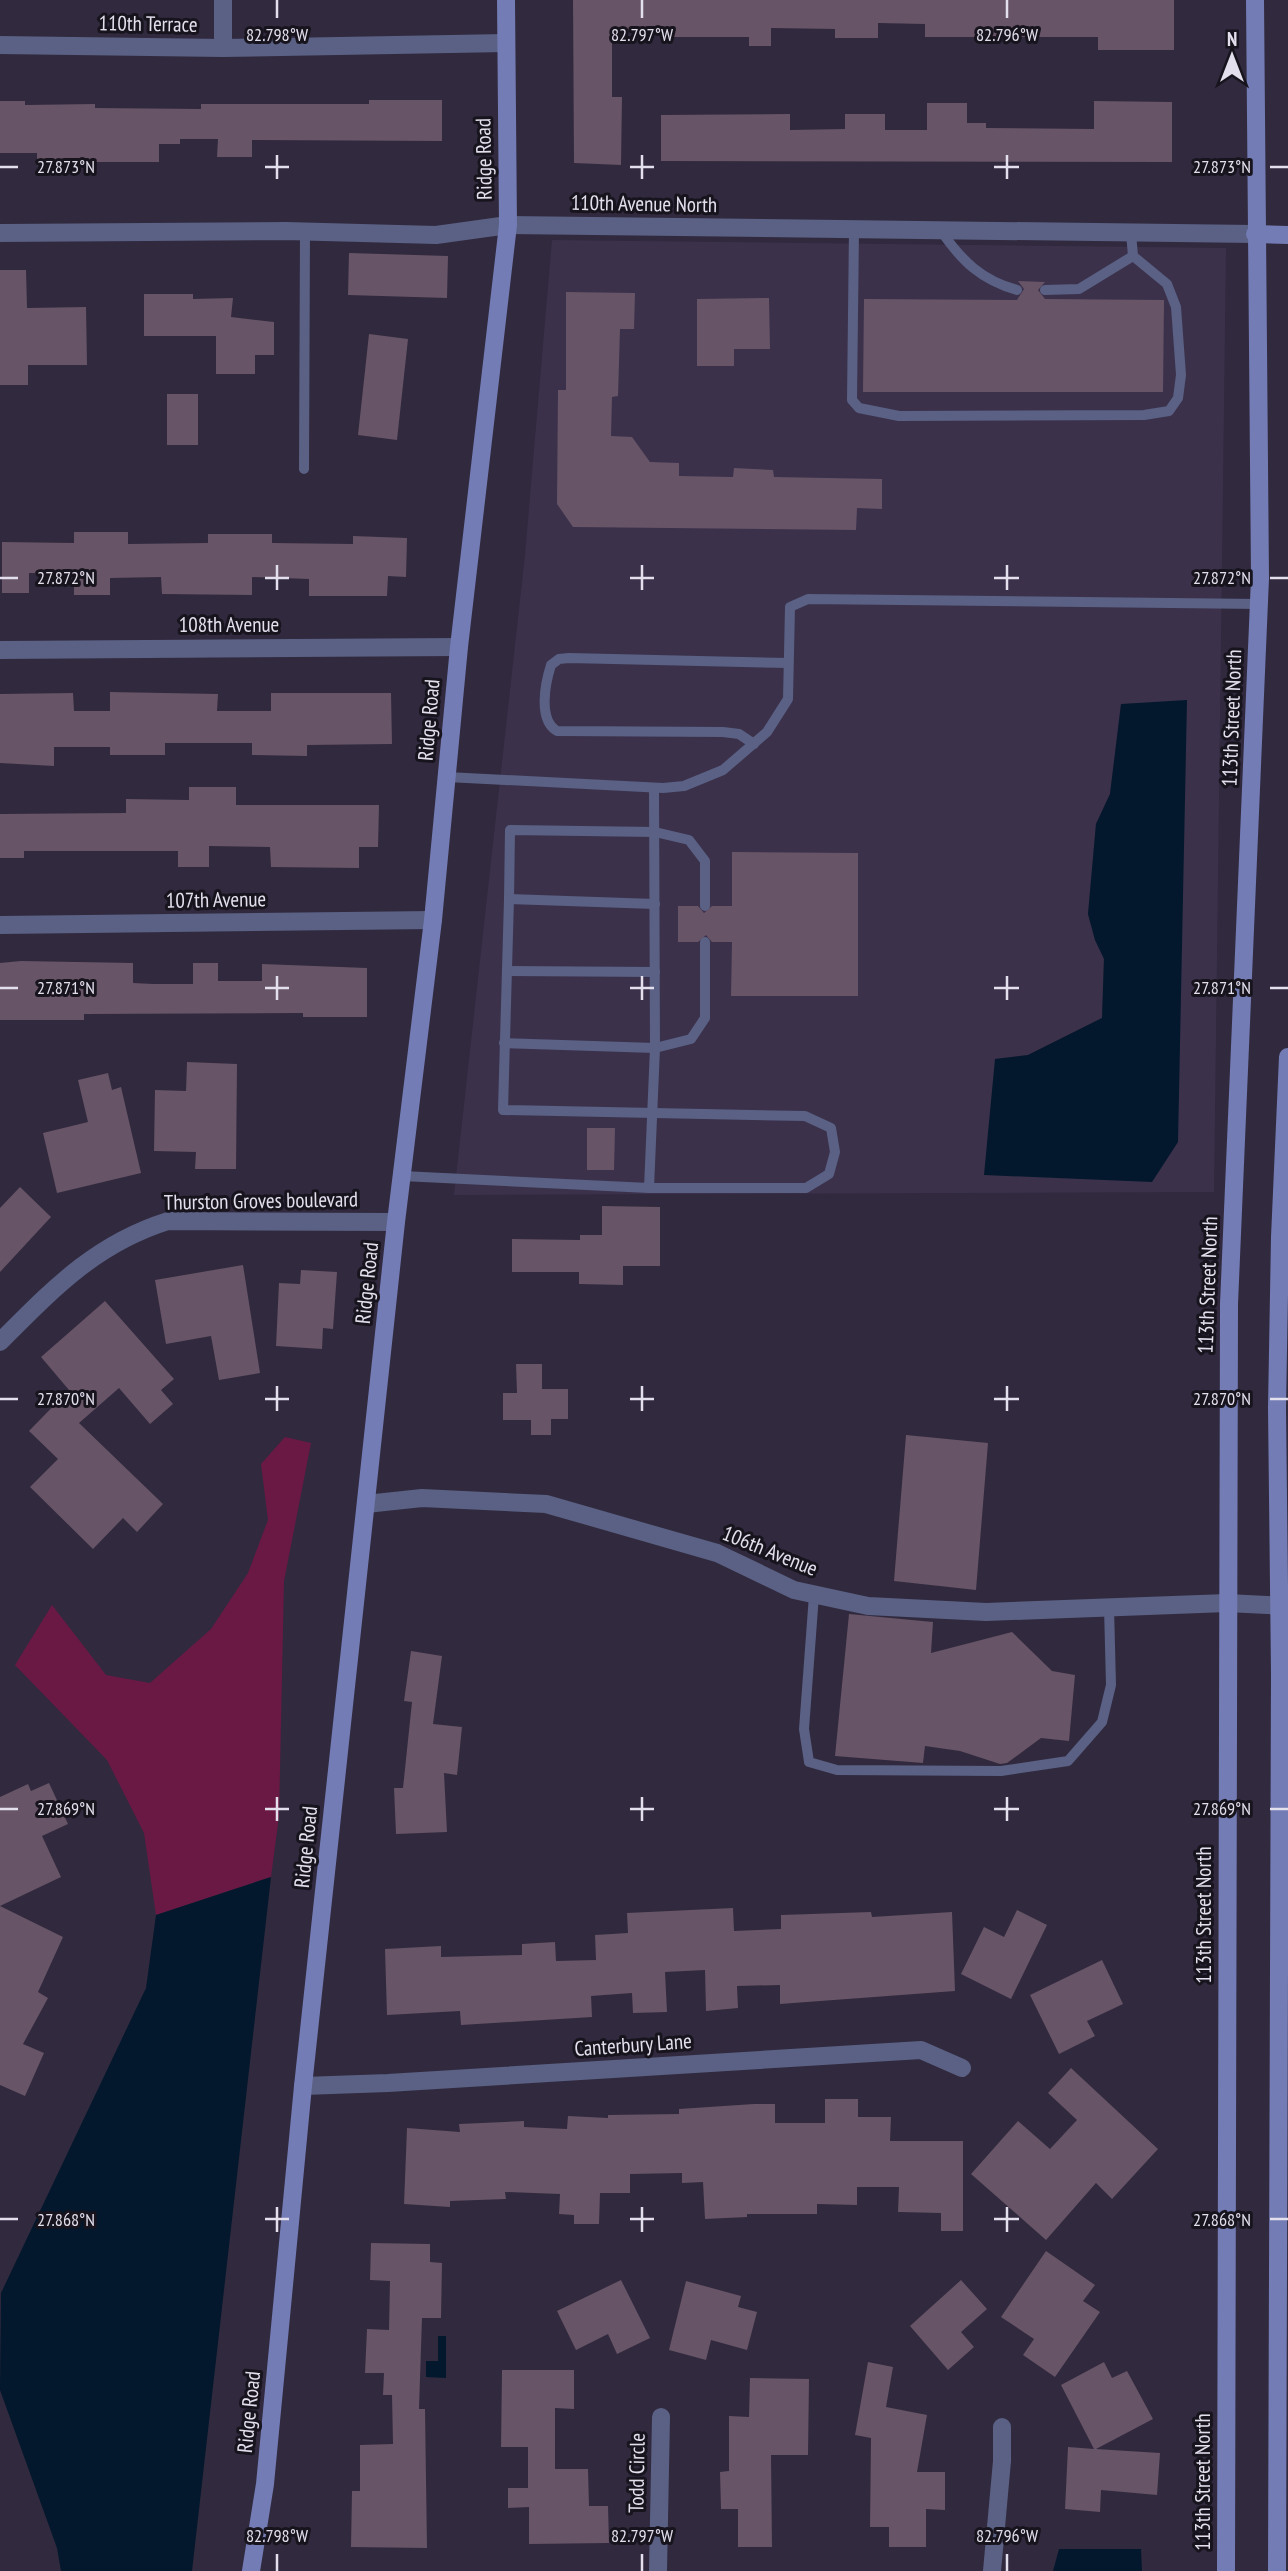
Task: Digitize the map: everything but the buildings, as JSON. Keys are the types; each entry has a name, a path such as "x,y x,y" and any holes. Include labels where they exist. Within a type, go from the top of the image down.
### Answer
{"main road":[{"name":"Ridge Road","path":"251,2571 265,2484 303,2086 396,1222 433,920 459,646 508,225 506,0"},
{"name":"113th Street North","path":"1226,2571 1229,1304 1259,604 1255,0"},
{"name":"110th Avenue North","path":"1255,234 1288,235"},
{"path":"1277,2571 1284,1606 1279,1289 1288,1057"}],"street":[{"path":"223,0 223,48"},
{"name":"110th Terrace","path":"0,44 223,48 506,43"},
{"name":"110th Avenue North","path":"0,233 305,231 436,235 508,225 1255,234"},
{"name":"108th Avenue","path":"0,650 459,646"},
{"name":"107th Avenue","path":"0,925 433,920"},
{"name":"Thurston Groves boulevard","path":"0,1342 67,1275 137,1231 169,1221 396,1222"},
{"name":"106th Avenue","path":"366,1504 422,1498 546,1504 718,1553 794,1590 868,1606 986,1612 1227,1602 1284,1606"},
{"name":"Canterbury Lane","path":"303,2086 921,2050 962,2068"},
{"name":"Todd Circle","path":"658,2571 661,2417"},
{"path":"992,2571 1002,2461 1002,2427"}],"lane":[{"path":"853,229 852,400 859,408 900,416 1144,415 1169,411 1178,398 1181,375 1176,307 1167,284 1133,256 1131,233"},
{"path":"941,230 961,261 993,284 1017,290"},
{"path":"304,469 305,231"},
{"path":"1045,290 1079,289 1133,256"},
{"path":"447,778 654,788 684,786 723,770 767,732 788,699 790,607 808,599 1259,604"},
{"path":"754,744 739,734 723,732 557,732 549,727 545,718 551,665 559,659 569,658 788,663"},
{"path":"649,1188 655,1048 654,788"},
{"path":"402,1176 649,1188 806,1188 829,1174 835,1152 831,1128 805,1116 503,1110 510,830 655,832 689,840 705,861 705,906"},
{"path":"509,899 655,904"},
{"path":"504,1043 655,1048 691,1038 705,1018 705,942"},
{"path":"507,971 655,972"},
{"path":"814,1595 804,1729 809,1762 837,1770 1001,1771 1068,1761 1102,1721 1111,1685 1109,1607"}],"shaded area":[{"path":"552,240 1226,248 1214,1192 454,1195 525,555","holes":["1121,705 1152,1182 995,1059 1028,1055 1102,1018 1104,958 1095,940 1088,914 1096,824 1110,794"]},
{"path":"285,1437 311,1443 284,1581 279,1816 271,1877 156,1915 144,1833 107,1760 15,1665 52,1605 106,1675 150,1683 211,1629 248,1573 268,1520 261,1464"}],"water":[{"path":"1187,700 1178,1142 1152,1182 984,1175 995,1059 1028,1055 1102,1018 1104,959 1095,940 1088,914 1096,824 1110,794 1121,704"},
{"path":"271,1877 192,2571 61,2571 57,2548 0,2390 1,2293 146,1988 156,1915"},
{"path":"438,2336 446,2336 446,2378 426,2377 426,2361 438,2361"},
{"path":"1059,2549 1141,2549 1142,2571 1053,2571"}]}
